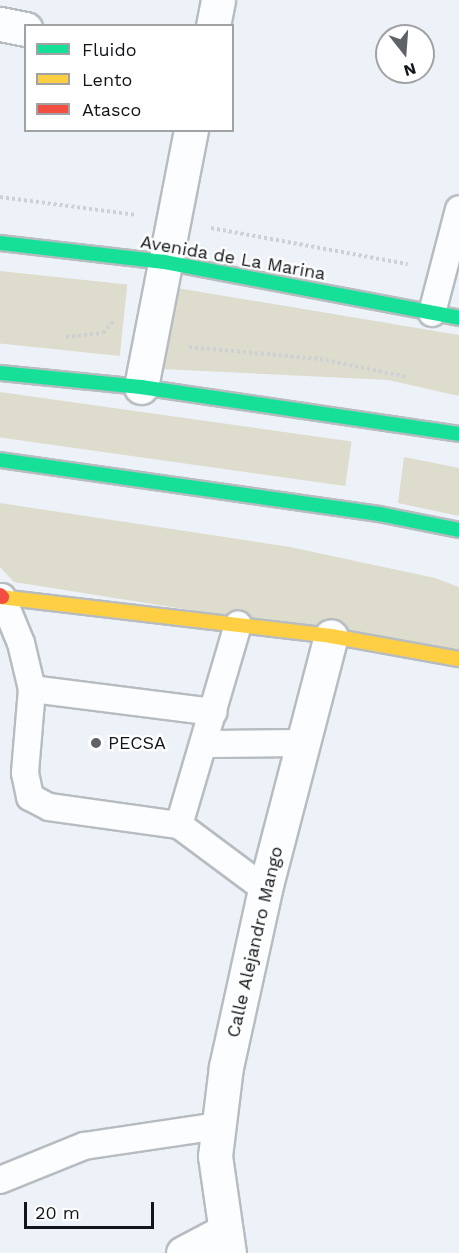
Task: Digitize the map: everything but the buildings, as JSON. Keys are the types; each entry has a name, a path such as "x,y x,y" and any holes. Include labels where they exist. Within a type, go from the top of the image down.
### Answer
{"main road":[{"name":"Avenida de La Marina","path":"0,243 164,262 459,318"},
{"path":"0,373 141,387 459,434"},
{"path":"0,460 434,524 459,530"},
{"path":"434,524 459,536"},
{"path":"1,597 331,636 459,658"}],"street":[{"path":"213,24 219,0"},
{"path":"0,24 24,29"},
{"path":"141,387 191,132"},
{"name":"Calle Alejandro Mango","path":"226,1243 215,1156 226,1067 265,889 305,743 331,636"},
{"path":"183,1253 226,1243"}],"lane":[{"path":"432,313 459,209"},
{"path":"1,597 21,643 32,689 25,773 30,797 49,807 179,825 265,889"},
{"path":"179,825 206,744 238,624"},
{"path":"32,689 214,712"},
{"path":"206,744 305,743"},
{"path":"0,1180 84,1146 218,1126"}],"path":[{"path":"57,337 103,333 115,318"},
{"path":"183,346 320,359 408,377"}],"shaded area":[{"path":"0,271 127,284 120,356 0,343"},
{"path":"177,288 459,335 459,396 388,380 161,369"},
{"path":"0,392 352,441 345,486 0,437"},
{"path":"404,457 459,468 459,516 398,503"},
{"path":"0,503 290,547 435,578 459,587 459,653 14,582 0,567"}],"traffic: fast":[{"path":"0,243 164,262 459,318"},
{"path":"0,373 141,387 459,434"},
{"path":"0,460 379,514 459,530"}],"traffic: slow":[{"path":"0,597 331,636 459,659"}],"place":[{"name":"PECSA","path":"96,743"}]}
